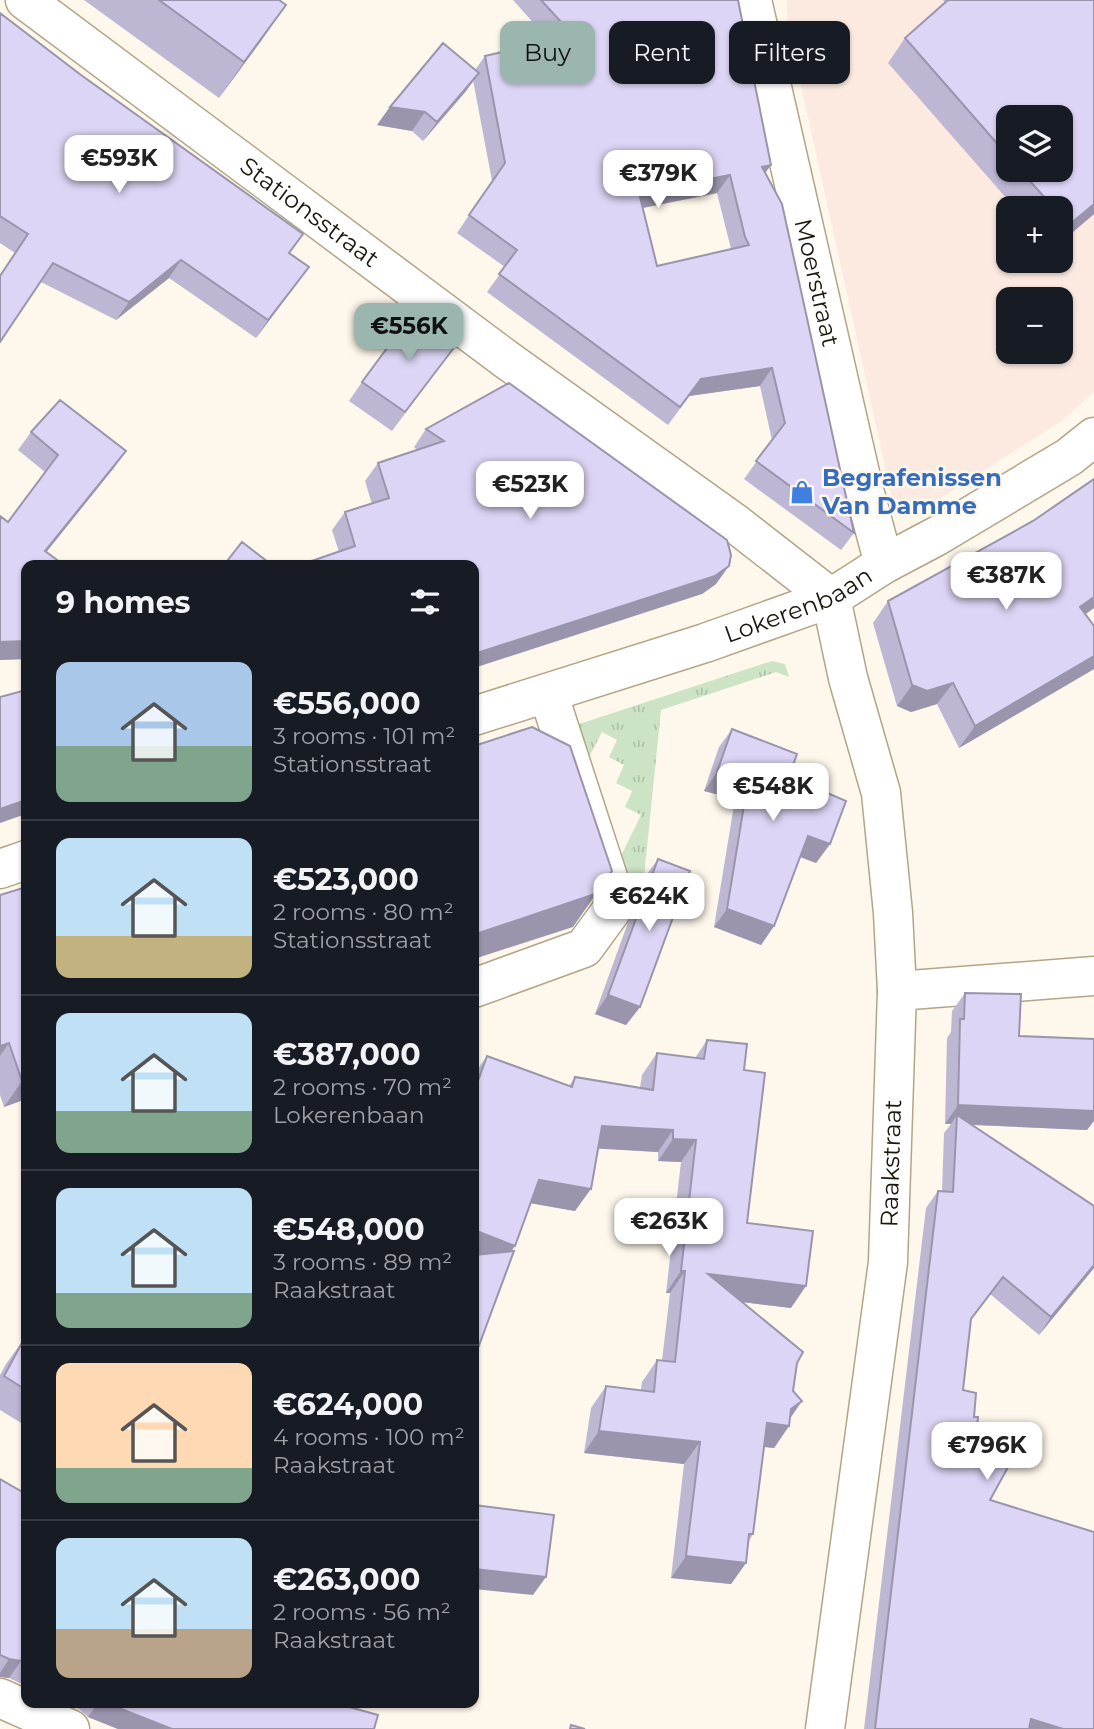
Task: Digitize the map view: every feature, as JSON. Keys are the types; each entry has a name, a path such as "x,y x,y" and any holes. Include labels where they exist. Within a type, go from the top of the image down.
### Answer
{"street":[{"name":"Stationsstraat","path":"25,0 507,360 736,524 831,598"},
{"name":"Moerstraat","path":"752,0 863,486 884,564"},
{"name":"Lokerenbaan","path":"479,714 705,643 831,598 884,564 1069,457 1094,437"},
{"name":"Raakstraat","path":"825,1729 888,1262 897,991 893,913 881,793 848,678 831,598"},
{"path":"479,986 584,948 611,911 615,899 548,693"},
{"path":"0,869 21,862"},
{"path":"897,991 1094,976"},
{"path":"0,1699 70,1729"}],"shaded area":[{"path":"786,0 1094,0 1094,392 1060,422 920,511 892,498 801,84 850,84 850,21 788,21"}],"green space":[{"path":"772,661 785,664 789,677 776,672 661,710 644,877 633,908 618,862 641,815 625,807 632,791 616,783 624,765 609,757 617,740 602,732 589,757 573,726"}],"building":[{"path":"159,0 279,0 286,5 244,62"},
{"path":"541,0 738,0 742,21 729,21 729,84 755,84 771,165 762,167 782,204 854,533 756,461 785,423 772,368 701,379 680,407 499,274 517,250 469,215 505,163 485,56 500,52 500,84 595,84 595,21 560,21","holes":["730,175 749,245 657,266 639,193"]},
{"path":"948,0 1094,0 1094,204 1073,222 1073,196 1043,196 1031,182 1073,182 1073,105 996,105 996,142 905,38"},
{"path":"0,13 81,75 303,234 289,253 309,267 268,320 181,260 129,302 53,263 0,342 0,276 28,234 0,216"},
{"path":"443,43 479,73 437,122 425,112 390,107"},
{"path":"413,313 456,345 405,412 362,382"},
{"path":"509,383 727,540 731,555 729,566 715,576 479,652 479,560 314,560 355,546 345,512 389,498 378,463 444,441 426,429"},
{"path":"60,400 126,451 45,551 57,560 21,560 21,641 0,642 0,516 8,522 58,455 31,432"},
{"path":"1094,479 1094,597 1080,607 1094,626 1094,656 975,726 953,683 927,691 912,685 888,601 1033,521"},
{"path":"242,542 265,560 228,560"},
{"path":"21,691 21,802 0,809 0,697"},
{"path":"532,727 570,746 612,871 595,894 479,933 479,744"},
{"path":"732,729 797,754 793,765 823,777 818,789 846,801 830,844 808,836 774,926 727,909 748,781 717,772"},
{"path":"658,859 690,871 640,1007 608,995"},
{"path":"21,889 21,1078 9,1043 0,1046 0,895"},
{"path":"965,993 1021,994 1019,1036 1094,1039 1094,1111 958,1105 960,1019 964,1019"},
{"path":"707,1040 747,1044 744,1070 765,1073 747,1223 813,1231 806,1286 708,1274 803,1352 797,1363 793,1391 802,1401 791,1409 789,1426 767,1423 753,1534 749,1534 746,1563 686,1556 700,1442 599,1431 606,1386 654,1392 657,1360 675,1362 685,1271 681,1271 696,1140 673,1139 673,1130 602,1126 591,1189 539,1180 515,1246 479,1232 479,1078 487,1056 572,1087 575,1077 653,1090 657,1053 704,1059"},
{"path":"957,1115 1094,1206 1094,1265 1051,1317 1003,1277 971,1319 963,1390 976,1393 976,1437 1013,1458 990,1500 1094,1532 1094,1729 1063,1729 1031,1719 1029,1729 875,1729 938,1191 953,1192"},
{"path":"514,1251 479,1346 479,1254"},
{"path":"21,1345 21,1387 4,1376"},
{"path":"0,1479 21,1491 21,1661 0,1655"},
{"path":"479,1506 554,1515 546,1577 479,1570"},
{"path":"119,1708 353,1708 378,1715 374,1729 172,1729"}],"place":[{"name":"Begrafenissen Van Damme","path":"802,492"}]}
